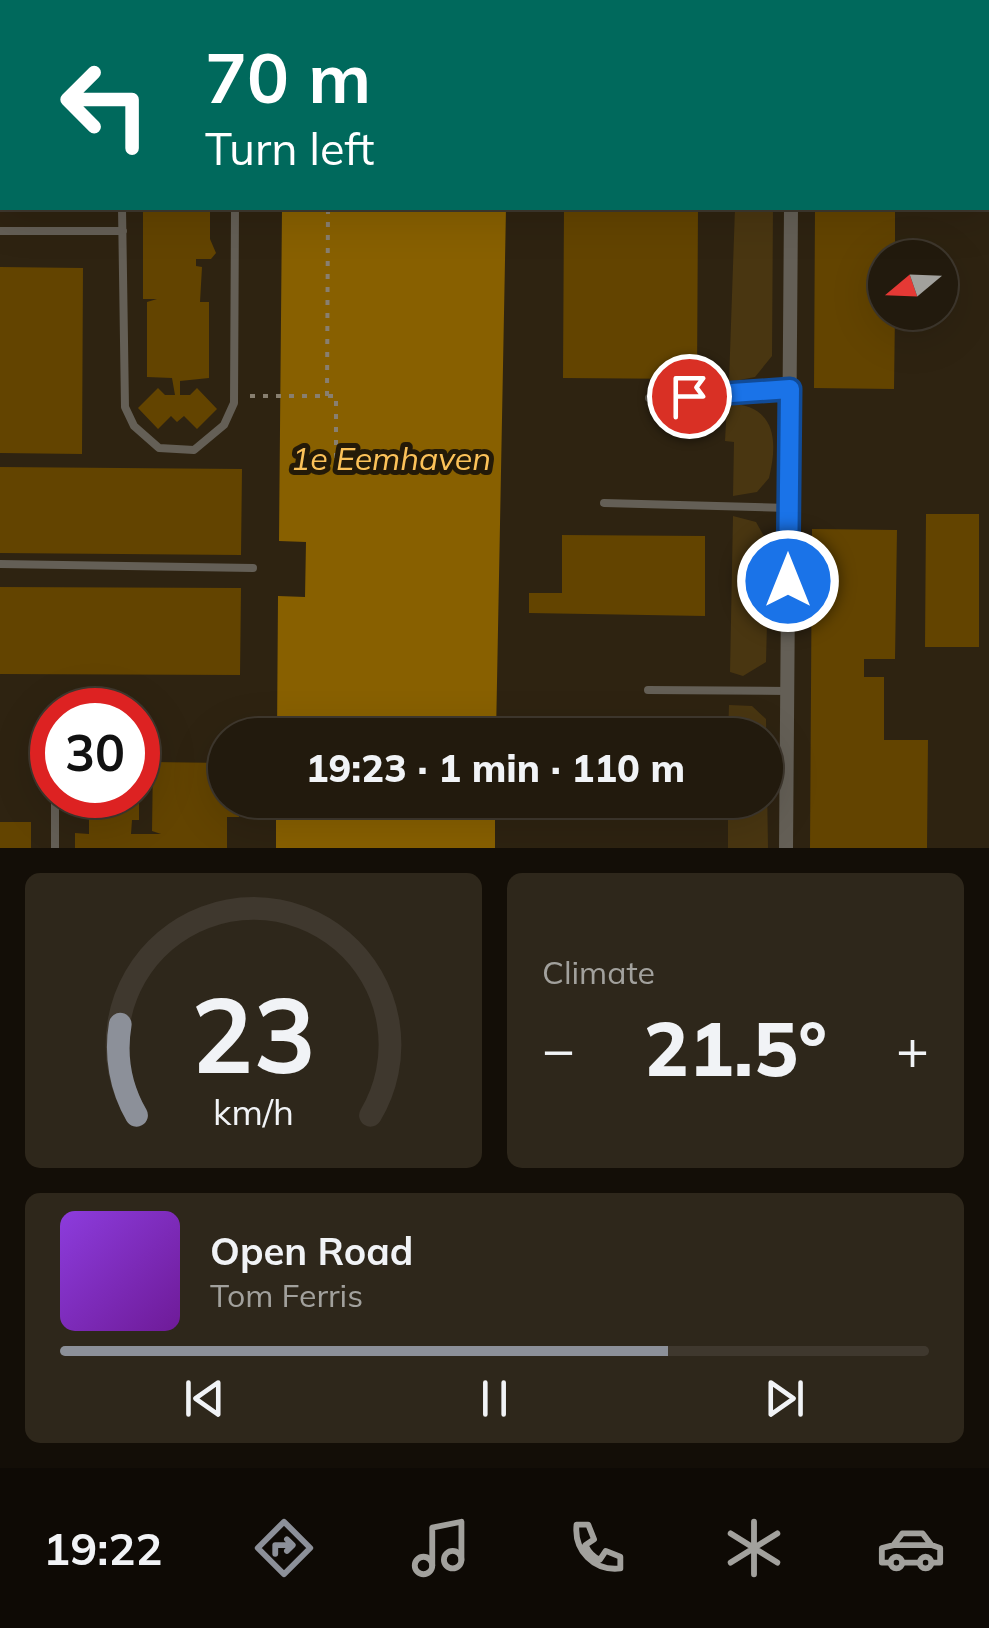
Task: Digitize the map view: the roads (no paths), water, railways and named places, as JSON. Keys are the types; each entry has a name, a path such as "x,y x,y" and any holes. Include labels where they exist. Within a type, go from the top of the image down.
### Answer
{"street":[{"path":"786,848 791,210"}],"lane":[{"path":"122,210 126,407 147,441 178,452 194,450 224,425 234,403 234,210"},
{"path":"0,231 123,231"},
{"path":"650,398 790,389"},
{"path":"604,503 789,508"},
{"path":"0,564 253,568"},
{"path":"648,690 788,690"},
{"path":"55,818 55,848"}],"water":[{"name":"1e Eemhaven","path":"282,210 506,210 496,718 277,718 278,596 305,597 306,542 279,541"},
{"path":"276,818 495,818 495,848 276,848"}]}
